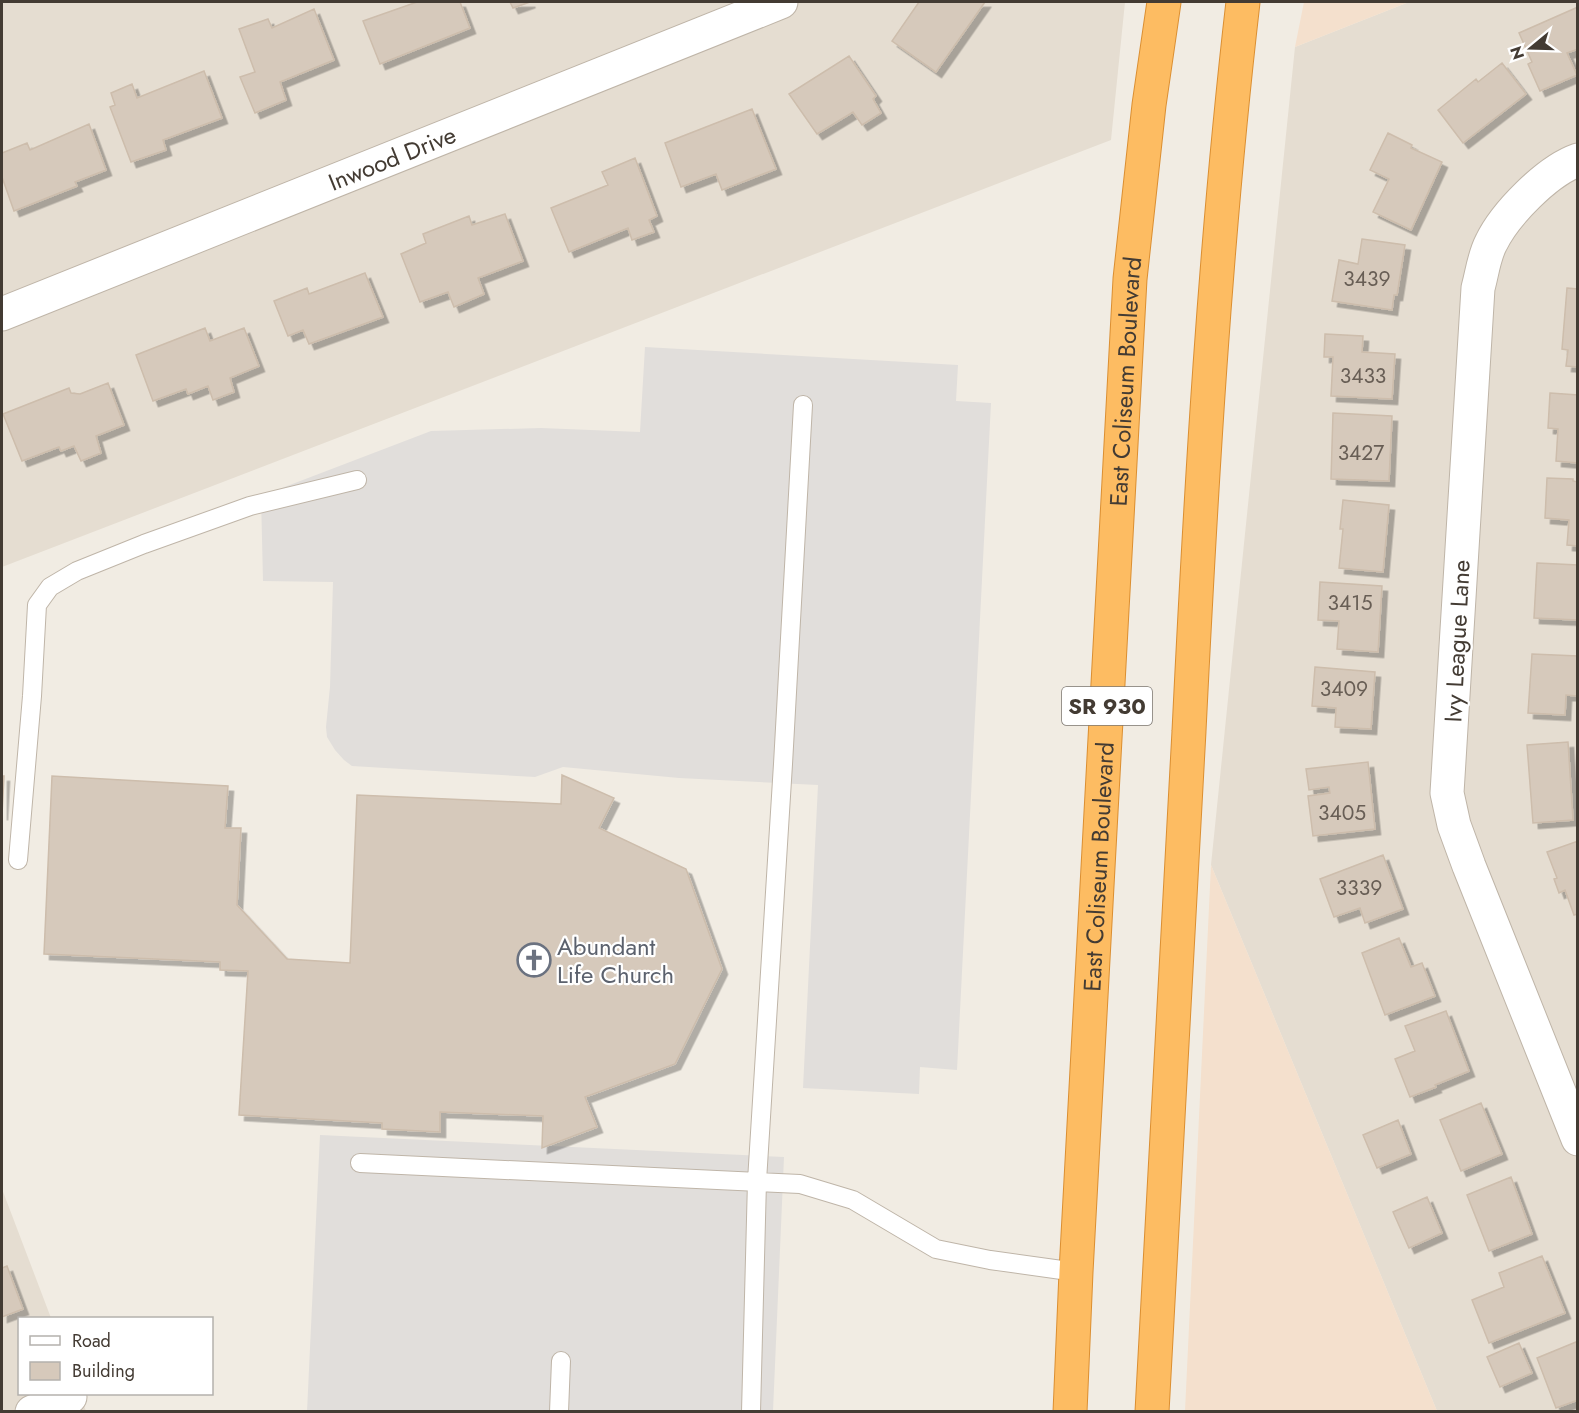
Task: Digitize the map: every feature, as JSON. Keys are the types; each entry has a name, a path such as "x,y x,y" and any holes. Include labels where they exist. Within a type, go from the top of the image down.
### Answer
{"highway":[{"name":"East Coliseum Boulevard","path":"1070,1412 1130,279 1149,105 1164,2"},
{"path":"1152,1412 1194,622 1217,271 1234,83 1244,2"}],"street":[{"name":"Inwood Drive","path":"2,314 781,2"},
{"name":"Ivy League Lane","path":"1578,159 1547,179 1509,214 1490,244 1478,288 1447,793 1454,825 1469,866 1578,1139"},
{"path":"32,1412 70,1397"}],"lane":[{"path":"751,1412 758,1181 802,405"},
{"path":"18,860 37,605 50,587 86,567 250,506 357,480"},
{"path":"360,1163 800,1184 853,1200 936,1249 990,1260 1076,1272"},
{"path":"559,1412 561,1361"}],"shaded area":[{"path":"2,2 1125,2 1111,140 2,567"},
{"path":"1304,2 1409,2 1295,47"},
{"path":"1409,2 1577,2 1577,1411 1437,1411 1211,865 1295,47"},
{"path":"645,347 958,365 956,401 991,403 957,1070 920,1067 919,1094 803,1088 818,785 679,778 563,767 535,777 352,766 335,750 327,737 333,582 263,581 261,496 431,431 541,428 640,432"},
{"path":"1211,865 1437,1411 1185,1411"},
{"path":"320,1135 784,1157 773,1411 307,1412"},
{"path":"2,1189 51,1317 18,1317 18,1395 79,1395 86,1411 2,1411"}],"building":[{"path":"417,2 460,2 470,28 380,64 363,21"},
{"path":"510,2 530,2 513,8"},
{"path":"919,2 985,2 936,72 892,41"},
{"path":"1578,7 1578,49 1567,53 1577,75 1540,91 1528,64 1532,62 1519,33"},
{"path":"314,9 334,60 280,82 286,100 255,113 240,77 255,72 239,29 268,19 272,28"},
{"path":"849,56 876,96 873,99 881,113 862,125 853,112 817,134 789,94"},
{"path":"1502,63 1526,94 1463,143 1438,110 1476,79 1478,82"},
{"path":"204,71 222,118 163,140 166,150 131,162 110,107 115,105 111,93 132,84 137,98"},
{"path":"752,109 776,169 722,190 716,174 681,187 665,143"},
{"path":"89,124 106,170 75,182 77,186 14,211 2,177 2,153 27,143 30,150"},
{"path":"1388,133 1412,145 1411,148 1442,162 1411,230 1373,212 1389,179 1370,170"},
{"path":"635,158 657,216 649,220 654,232 632,240 628,228 569,252 551,208 608,185 602,172"},
{"path":"505,214 523,261 478,278 484,294 454,307 448,292 420,302 401,254 426,243 423,234 469,216 472,225"},
{"path":"1362,239 1405,245 1397,295 1394,295 1392,310 1332,301 1339,260 1358,264"},
{"path":"365,273 383,317 309,344 303,330 288,336 274,301 307,288 309,294"},
{"path":"1567,288 1578,289 1578,367 1566,366 1568,350 1562,349"},
{"path":"205,328 210,341 244,328 259,366 230,378 234,392 213,400 208,386 188,394 186,389 153,401 136,355"},
{"path":"1325,334 1363,336 1362,352 1395,354 1392,399 1331,396 1333,357 1324,357"},
{"path":"108,383 124,425 96,436 101,453 81,461 74,446 61,451 59,447 22,461 3,414 69,388 71,393 80,394"},
{"path":"1550,393 1578,395 1578,463 1556,461 1558,429 1548,428"},
{"path":"1333,413 1392,416 1389,481 1331,479"},
{"path":"1547,478 1573,479 1578,482 1578,546 1567,545 1569,520 1545,518"},
{"path":"1343,500 1389,505 1383,572 1339,568"},
{"path":"1537,563 1578,565 1578,620 1534,618"},
{"path":"1320,582 1382,586 1378,652 1337,649 1339,621 1318,620"},
{"path":"1532,654 1578,656 1578,696 1566,695 1565,715 1528,713"},
{"path":"1315,667 1375,672 1371,729 1335,727 1336,708 1312,706"},
{"path":"1568,742 1573,820 1533,823 1527,745"},
{"path":"1368,762 1375,829 1313,836 1308,796 1330,793 1329,787 1309,790 1306,769"},
{"name":"Abundant Life Church","path":"562,775 614,798 599,828 686,869 722,969 675,1064 585,1097 597,1127 542,1148 543,1116 440,1112 440,1132 382,1129 382,1123 239,1115 248,971 220,970 220,962 44,954 52,776 228,786 225,828 241,828 237,905 287,959 350,963 357,795 561,804"},
{"path":"2,776 4,776 2,815"},
{"path":"1578,841 1578,914 1574,915 1565,890 1559,893 1554,879 1557,878 1547,852"},
{"path":"1383,855 1403,909 1365,923 1360,908 1334,917 1320,879"},
{"path":"1399,938 1411,967 1422,963 1435,996 1385,1015 1362,953"},
{"path":"1446,1011 1469,1071 1410,1097 1395,1059 1415,1051 1405,1026"},
{"path":"1481,1103 1502,1154 1461,1171 1440,1120"},
{"path":"1398,1120 1411,1154 1377,1168 1363,1135"},
{"path":"1511,1177 1532,1234 1489,1251 1467,1195"},
{"path":"1427,1197 1442,1233 1409,1248 1393,1212"},
{"path":"1542,1256 1565,1313 1489,1343 1472,1300 1504,1287 1499,1273"},
{"path":"7,1266 23,1309 2,1317 2,1268"},
{"path":"1576,1342 1578,1345 1578,1400 1556,1408 1537,1358"},
{"path":"1519,1343 1532,1373 1500,1387 1487,1357"}],"place":[{"name":"Abundant Life Church","path":"534,960"}]}
